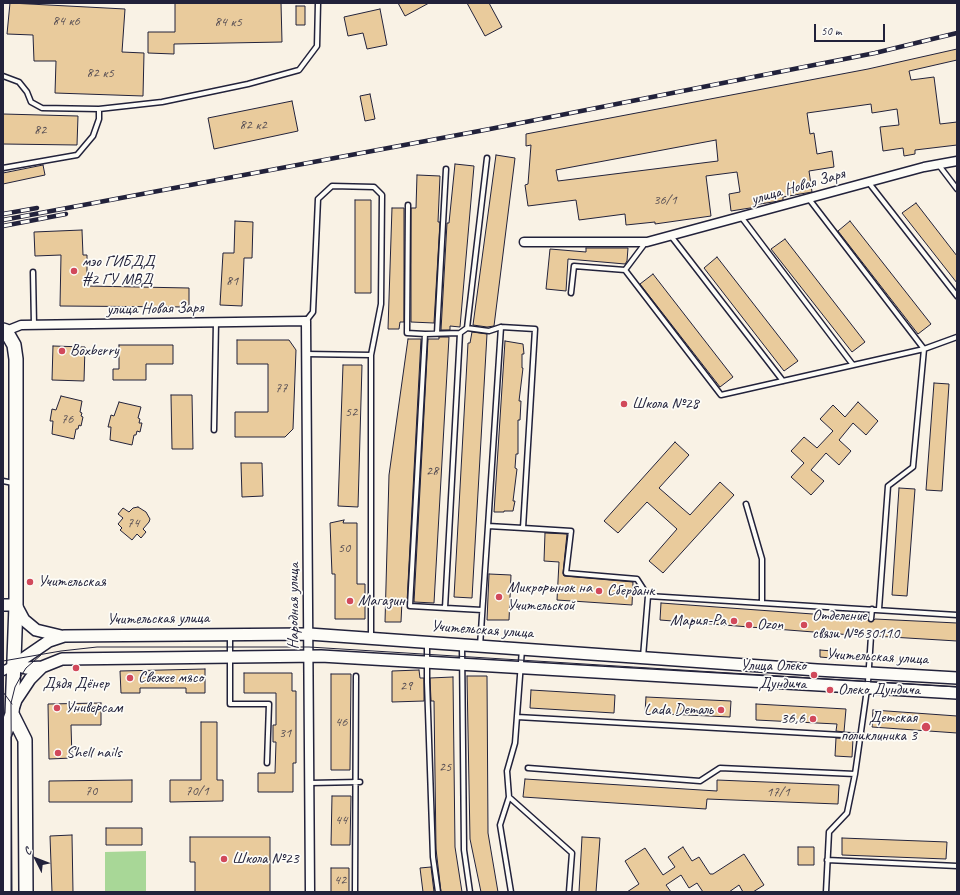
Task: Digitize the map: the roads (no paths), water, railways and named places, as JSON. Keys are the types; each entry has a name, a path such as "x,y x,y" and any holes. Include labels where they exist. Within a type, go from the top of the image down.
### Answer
{"highway":[{"path":"4,330 14,345 16,359 9,482 16,605 8,668 12,714 25,740 26,892"},
{"path":"4,892 4,735 12,714"}],"main road":[{"path":"3,605 16,605 24,620 36,630 64,636"},
{"name":"Учительская улица","path":"8,668 48,641 64,636 309,634 643,658 957,678"},
{"name":"Учительская улица","path":"42,667 62,660 309,656 520,666 957,693"},
{"path":"8,668 42,667"},
{"path":"12,714 21,692 30,679 42,667"}],"street":[{"name":"улица Новая Заря","path":"524,242 647,242 742,218 868,182 938,164 957,161"},
{"name":"улица Новая Заря","path":"4,330 21,325 306,321"},
{"name":"Народная улица","path":"306,321 310,892"}],"lane":[{"path":"3,76 19,82 27,92 31,102 42,108 99,109 162,102 248,84 299,70 317,46 318,3"},
{"path":"3,168 78,155 93,136 99,119 99,109"},
{"path":"467,328 486,158"},
{"path":"938,164 957,189"},
{"path":"437,333 446,169"},
{"path":"868,182 957,296"},
{"path":"306,321 313,312 318,199 332,186 374,187 382,195 382,242 381,304 371,355 371,638"},
{"path":"809,199 924,349 913,467 888,486 879,609"},
{"path":"408,205 407,333 460,333 467,328 489,331 501,327 535,329 523,528"},
{"path":"742,218 853,365"},
{"path":"671,236 783,381"},
{"path":"625,270 647,242"},
{"path":"572,294 574,266 625,270 721,395 924,349 957,337"},
{"path":"33,272 34,325"},
{"path":"214,430 216,322"},
{"path":"480,646 501,327"},
{"path":"445,608 460,333"},
{"path":"425,334 410,606 482,610"},
{"path":"306,354 371,355"},
{"path":"746,504 762,559 762,602"},
{"path":"488,526 571,531 566,573 637,579 648,596 643,658"},
{"path":"648,596 879,609 957,615"},
{"path":"871,619 872,609"},
{"path":"230,634 230,704 269,704 267,763"},
{"path":"826,892 829,832 847,813 855,774 869,673 870,636"},
{"path":"427,642 433,857 438,892"},
{"path":"462,645 464,850 470,892"},
{"path":"511,892 500,825 509,797 507,771 515,744 522,649"},
{"path":"355,892 356,676"},
{"path":"517,717 860,736"},
{"path":"528,768 700,781 720,768 855,774"},
{"path":"310,783 360,782"},
{"path":"509,797 572,853 569,892"},
{"path":"827,860 957,866"}],"tram line":[{"path":"3,661 61,651 97,647 309,647 957,687"},
{"path":"12,892 11,703 15,687 21,676 26,668 41,655"},
{"path":"3,692 12,704"}],"railway":[{"path":"3,220 490,129 875,53 957,33"},
{"path":"3,214 37,208"},
{"path":"3,226 66,214"}],"place":[{"name":"мэо ГИБДД #2 ГУ МВД","path":"74,271"},
{"name":"Boxberry","path":"62,351"},
{"name":"Школа №28","path":"624,404"},
{"name":"Учительская","path":"30,582"},
{"name":"Сбербанк","path":"599,591"},
{"name":"Микрорынок на Учительской","path":"499,597"},
{"name":"Магазин","path":"350,601"},
{"name":"Мария-Ра","path":"734,621"},
{"name":"Ozon","path":"749,625"},
{"name":"Отделение связи №630110","path":"804,625"},
{"name":"Дядя Дёнер","path":"76,668"},
{"name":"Улица Олеко Дундича","path":"814,675"},
{"name":"Свежее мясо","path":"130,678"},
{"name":"Олеко Дундича","path":"830,690"},
{"name":"Универсам","path":"57,708"},
{"name":"Lada Dеталь","path":"721,710"},
{"name":"36,6","path":"813,719"},
{"name":"Детская поликлиника 3","path":"926,727"},
{"name":"Shell nails","path":"58,753"},
{"name":"Школа №23","path":"224,859"}]}
